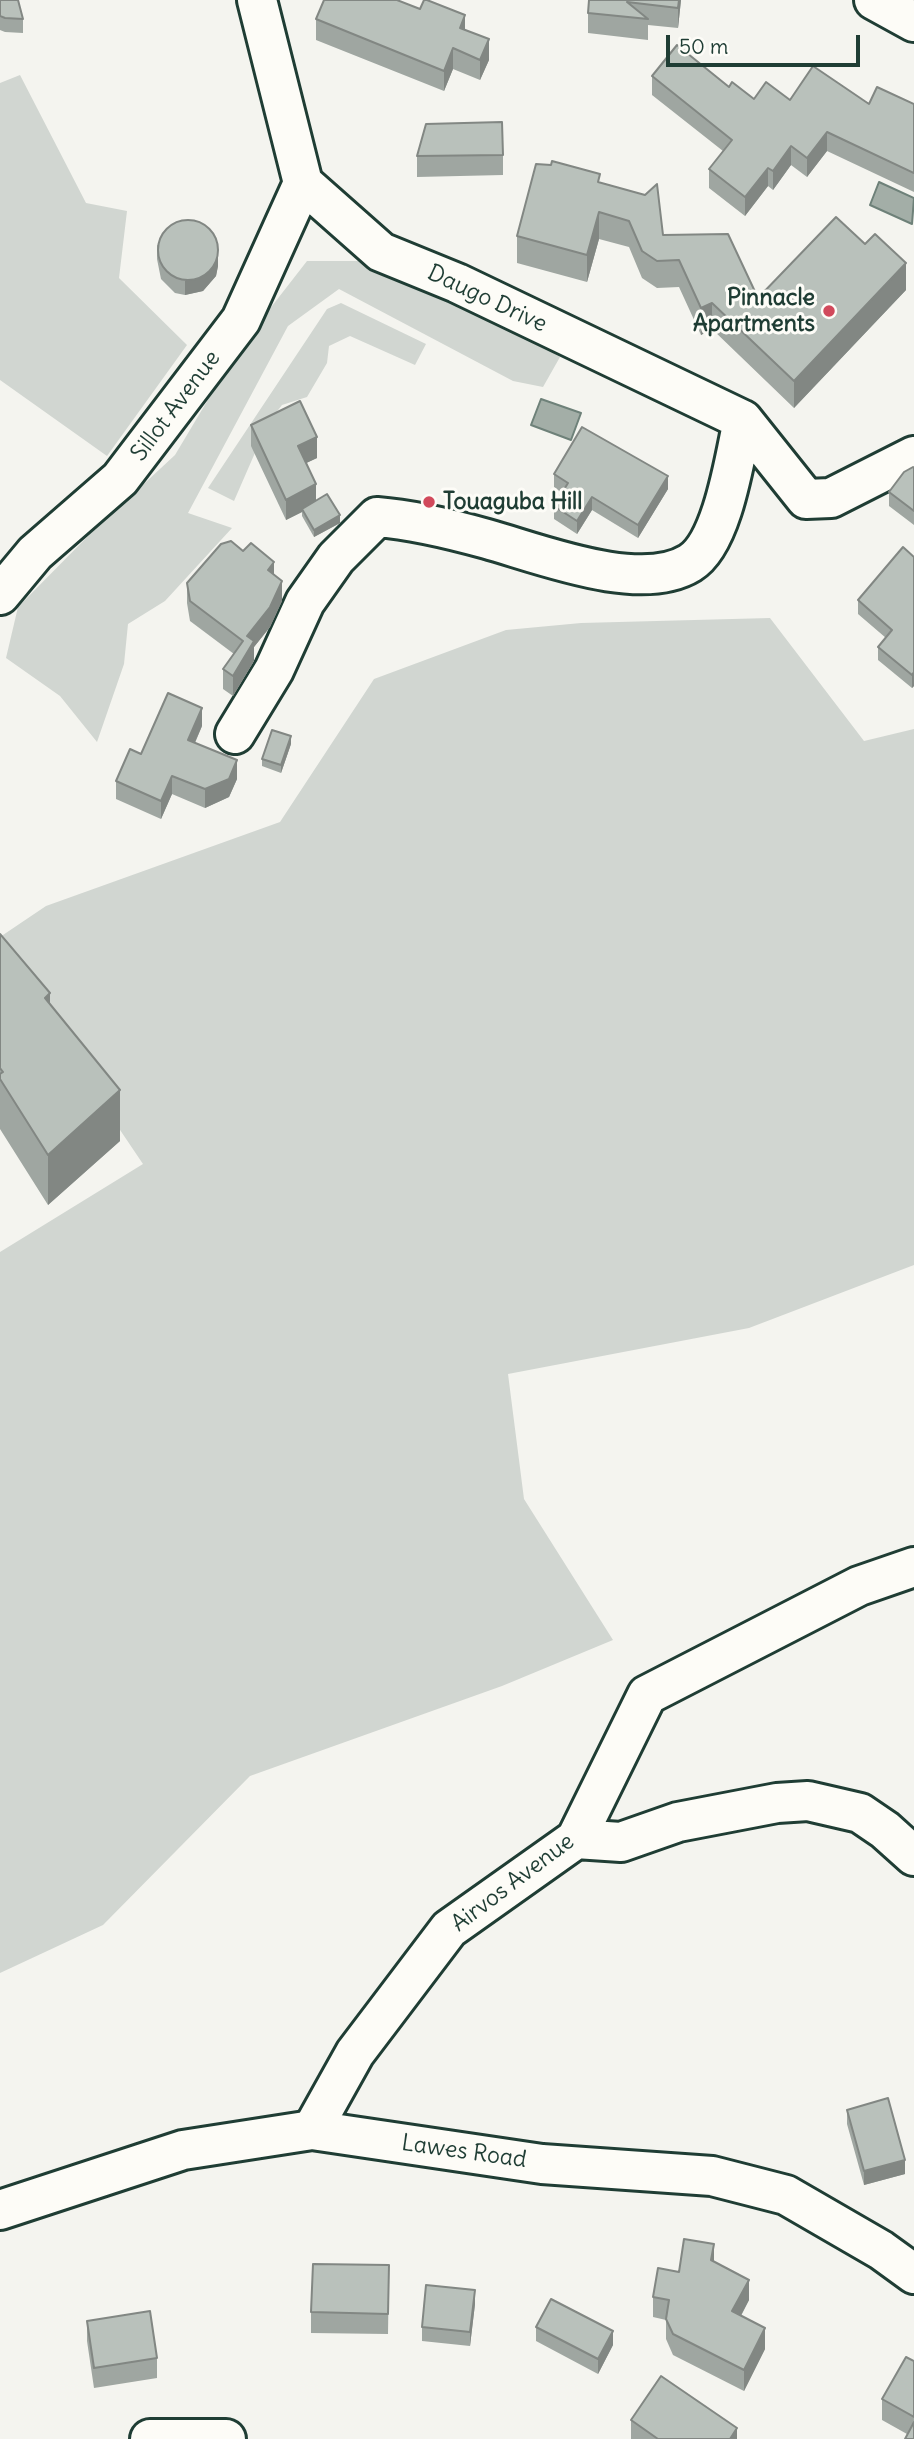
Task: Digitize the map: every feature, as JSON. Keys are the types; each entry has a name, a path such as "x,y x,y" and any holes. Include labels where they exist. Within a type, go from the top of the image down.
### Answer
{"street":[{"path":"257,0 303,183"},
{"path":"874,0 914,22"},
{"name":"Daugo Drive","path":"303,183 380,252 457,282 743,420 806,499 831,498 914,456"},
{"name":"Sillot Avenue","path":"0,595 35,553 120,479 241,320 303,183"},
{"path":"235,734 274,670 305,601 336,558 377,517 425,523 547,559 635,575 666,570 690,563 709,539 725,503 743,420"},
{"name":"Airvos Avenue","path":"312,2130 355,2053 449,1929 576,1839 647,1695 859,1586 914,1567"},
{"path":"576,1839 621,1842 678,1822 777,1803 808,1801 860,1813 885,1830 914,1856"},
{"name":"Lawes Road","path":"0,2210 183,2150 312,2130 542,2164 712,2176 786,2195 881,2250 914,2274"},
{"path":"150,2439 226,2439"}],"shaded area":[{"path":"20,75 86,203 127,211 119,278 187,345 107,456 0,380 0,83"},
{"path":"879,182 914,198 912,224 870,205"},
{"path":"307,261 364,261 513,327 560,357 543,387 513,381 339,289 288,326 188,513 232,528 165,601 128,624 124,664 97,742 60,696 6,658 18,607 91,533 175,455 237,351"},
{"path":"341,303 426,344 415,365 350,336 329,346 327,363 307,397 282,405 268,423 234,501 208,488 327,309"},
{"path":"541,399 581,413 571,440 531,425"},
{"path":"770,618 864,741 914,729 914,1265 749,1328 508,1374 524,1499 613,1640 502,1686 250,1776 103,1925 0,1973 0,1252 143,1164 0,952 0,937 46,906 280,822 374,679 506,630 581,623"}],"building":[{"path":"0,0 18,0 23,19 0,16"},
{"path":"324,0 397,0 420,9 424,0 427,0 465,15 460,28 489,39 480,60 453,48 444,71 316,19"},
{"path":"589,0 679,0 678,8 627,2 648,19 588,13"},
{"path":"677,45 729,87 732,82 754,99 766,82 790,100 813,66 869,104 877,87 914,104 914,173 827,132 807,158 791,146 773,171 768,168 745,197 709,169 732,140 652,76"},
{"path":"502,122 503,155 417,156 426,124"},
{"path":"552,161 600,174 598,182 645,195 657,184 663,235 728,234 758,298 836,217 865,244 875,234 906,263 794,381 712,303 701,308 679,260 657,261 642,251 629,221 599,212 587,255 517,236 536,164 551,165"},
{"path":"188,220 205,225 213,233 218,250 213,267 205,275 188,280 171,275 163,267 158,250 163,233 171,225"},
{"path":"300,401 317,437 298,446 316,484 286,500 251,425"},
{"path":"582,427 668,476 638,525 592,497 577,521 554,506 568,483 554,474"},
{"path":"913,467 914,511 889,492 904,472"},
{"path":"327,494 340,515 314,530 302,509"},
{"path":"231,541 243,551 251,543 274,562 268,570 282,581 270,607 247,636 254,641 233,676 223,669 243,641 190,601 187,583 221,544"},
{"path":"903,547 914,557 912,675 878,647 892,630 858,600"},
{"path":"168,693 202,708 188,740 237,760 229,779 205,789 172,776 161,801 116,781 130,749 141,754"},
{"path":"272,730 291,736 281,765 262,759"},
{"path":"0,934 50,993 45,998 120,1090 48,1155 0,1079 3,1072 0,1068"},
{"path":"888,2098 905,2160 864,2171 847,2110"},
{"path":"684,2239 714,2244 711,2260 749,2280 732,2311 765,2328 744,2370 673,2334 666,2319 669,2300 653,2297 658,2268 679,2272"},
{"path":"313,2264 389,2265 388,2314 311,2312"},
{"path":"426,2285 475,2290 470,2332 422,2327"},
{"path":"551,2299 613,2331 598,2359 536,2327"},
{"path":"150,2311 157,2358 94,2368 87,2321"},
{"path":"906,2357 914,2361 914,2417 882,2399"},
{"path":"661,2376 737,2428 730,2439 658,2439 631,2420"},
{"path":"914,2422 914,2439 905,2439"}],"place":[{"name":"Pinnacle Apartments","path":"829,311"},
{"name":"Touaguba Hill","path":"429,502"}]}
